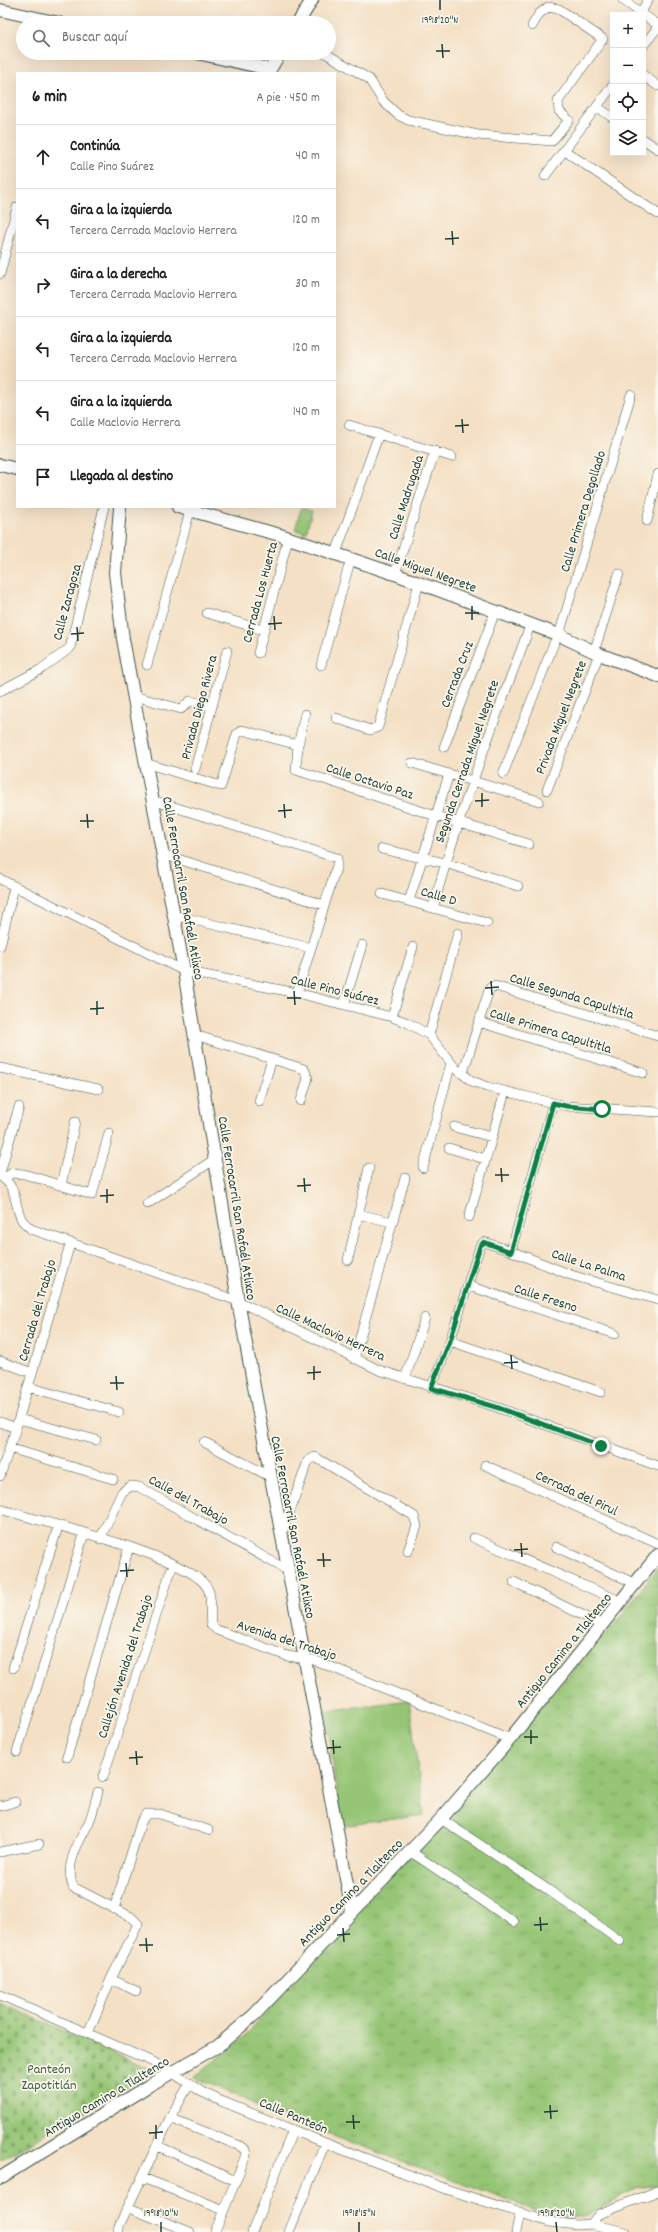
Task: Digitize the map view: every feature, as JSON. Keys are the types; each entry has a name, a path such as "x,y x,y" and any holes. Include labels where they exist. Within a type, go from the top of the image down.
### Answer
{"street":[{"path":"302,16 312,0"},
{"path":"623,0 641,12 648,0"},
{"path":"336,59 370,79 384,100 398,115 408,120 478,135 552,142 569,120 559,111 558,101 603,39 559,9 548,7 539,14 532,26"},
{"path":"0,10 27,16"},
{"path":"646,16 658,26 646,42"},
{"path":"225,60 269,71 276,60"},
{"path":"646,77 658,86"},
{"path":"545,176 610,89"},
{"path":"597,107 610,116"},
{"path":"646,141 658,149"},
{"path":"565,150 658,214"},
{"path":"0,274 14,234 16,216"},
{"name":"Calle Primera Degollado","path":"503,774 528,705 554,643 559,635 631,395"},
{"path":"349,425 452,457"},
{"path":"336,554 379,434"},
{"name":"Calle Madrugada","path":"395,574 435,451"},
{"path":"0,465 16,469"},
{"path":"647,521 658,474"},
{"name":"Calle Zaragoza","path":"0,691 40,670 70,648 104,508"},
{"name":"Calle Ferrocarril San Rafaél Atlixco","path":"120,508 115,573 123,639 195,1034 238,1301 269,1476 352,1911"},
{"name":"Calle Miguel Negrete","path":"181,508 288,538 351,558 530,626 559,635 596,653 658,676"},
{"path":"147,665 190,511"},
{"name":"Cerrada Los Huerta","path":"258,653 288,538"},
{"path":"321,665 351,558"},
{"name":"Privada Miguel Negrete","path":"547,790 596,653 619,574"},
{"path":"336,718 370,730 378,727 419,583"},
{"name":"Cerrada Cruz","path":"444,746 495,612"},
{"path":"207,613 263,630"},
{"name":"Segunda Cerrada Miguel Negrete","path":"434,908 445,863 472,781 530,626"},
{"name":"Privada Diego Rivera","path":"195,769 227,651"},
{"path":"134,696 181,709 190,701 211,706"},
{"path":"145,763 220,786 237,734 242,730 298,745 305,714"},
{"name":"Calle Octavio Paz","path":"298,745 296,770 459,824 529,844"},
{"path":"412,763 539,801"},
{"path":"409,901 421,858 449,774"},
{"path":"152,800 337,858 337,865 297,993"},
{"path":"382,849 445,863 518,886"},
{"path":"162,854 324,905"},
{"name":"Calle Pino Suárez","path":"0,879 85,920 184,971 297,993 392,1017 429,1034 451,1063 472,1081 505,1092 566,1106 658,1112"},
{"path":"0,946 14,887"},
{"name":"Calle D","path":"382,894 487,924"},
{"path":"173,916 311,948"},
{"path":"429,1034 458,933"},
{"path":"344,1005 362,945"},
{"path":"392,1017 413,947"},
{"name":"Calle Segunda Capultitla","path":"479,1022 489,990 491,986 495,986 658,1036"},
{"name":"Calle Primera Capultitla","path":"463,1073 479,1022 643,1073"},
{"path":"195,1034 304,1069 308,1078 301,1101"},
{"path":"259,1101 272,1059"},
{"path":"423,1168 451,1063"},
{"path":"0,1068 98,1088"},
{"path":"470,1217 505,1092"},
{"path":"511,1252 553,1103"},
{"path":"19,1107 1,1176 12,1173 24,1174 92,1195 109,1133"},
{"path":"61,1185 75,1122"},
{"path":"454,1127 492,1137"},
{"path":"449,1148 485,1159"},
{"path":"147,1204 215,1159"},
{"path":"348,1260 369,1168"},
{"name":"Calle Maclovio Herrera","path":"1,1176 16,1196 22,1220 31,1229 70,1244 143,1266 238,1301 354,1359 405,1380 499,1408 658,1466"},
{"path":"354,1359 405,1178"},
{"path":"358,1214 392,1222"},
{"name":"Calle La Palma","path":"468,1286 480,1246 484,1242 571,1275 658,1300"},
{"name":"Cerrada del Trabajo","path":"0,1476 18,1423 70,1244"},
{"path":"431,1388 450,1341 468,1286"},
{"name":"Calle Fresno","path":"468,1286 615,1334"},
{"path":"405,1380 425,1318"},
{"path":"450,1341 601,1392"},
{"path":"0,1361 32,1373"},
{"path":"28,1387 120,1412"},
{"path":"0,1422 18,1423 96,1440"},
{"path":"204,1442 269,1476"},
{"path":"10,1448 113,1479"},
{"path":"281,1536 308,1461 312,1457 317,1458 414,1516 417,1526 408,1551"},
{"name":"Cerrada del Pirul","path":"485,1465 658,1544"},
{"name":"Calle del Trabajo","path":"100,1539 122,1492 131,1486 139,1487 287,1570"},
{"name":"Avenida del Trabajo","path":"0,1509 129,1547 173,1564 198,1577 208,1589 211,1601 211,1625 217,1630 287,1656 314,1660 510,1739"},
{"path":"12,1668 58,1527"},
{"path":"17,1752 84,1534"},
{"path":"474,1538 622,1602"},
{"path":"67,1757 129,1547"},
{"path":"556,1547 636,1584"},
{"name":"Antiguo Camino a Tlaltenco","path":"0,2178 148,2086 218,2046 235,2032 441,1819 510,1739 622,1602 658,1555"},
{"name":"Callejón Avenida del Trabajo","path":"103,1777 173,1564"},
{"path":"514,1582 603,1625"},
{"path":"88,2033 110,1979 138,1924 131,1917 73,1887 70,1879 72,1858 77,1844 90,1821 98,1792"},
{"path":"0,1806 15,1802"},
{"path":"114,1909 141,1822 146,1814 160,1814 208,1830"},
{"path":"441,1819 547,1889 620,1941"},
{"path":"0,1852 39,1844"},
{"path":"410,1851 514,1922"},
{"path":"110,1979 136,1991"},
{"name":"Calle Panteón","path":"0,1995 173,2072 202,2092 221,2101 325,2143 449,2190 549,2222 577,2225 591,2224 625,2232"},
{"path":"119,2232 128,2208 170,2118 190,2083"},
{"path":"170,2118 240,2146 245,2150 246,2155 215,2232"},
{"path":"252,2232 293,2130"},
{"path":"289,2232 325,2143"},
{"path":"158,2146 236,2181"},
{"path":"143,2178 224,2210"},
{"path":"591,2224 599,2214 658,2191"},
{"path":"128,2208 190,2232"},
{"path":"516,2232 520,2212"}],"green space":[{"path":"301,508 312,511 306,533 295,530"},
{"path":"658,1567 658,2185 637,2188 587,2216 557,2219 281,2116 194,2077 242,2039 615,1624"},
{"path":"409,1700 424,1815 341,1826 326,1711"},
{"name":"Panteón Zapotitlán","path":"0,2003 155,2071 0,2161"}],"route":[{"path":"601,1446 499,1408 431,1388 450,1341 480,1246 484,1242 490,1243 511,1252 553,1103 566,1106 602,1109"}]}
